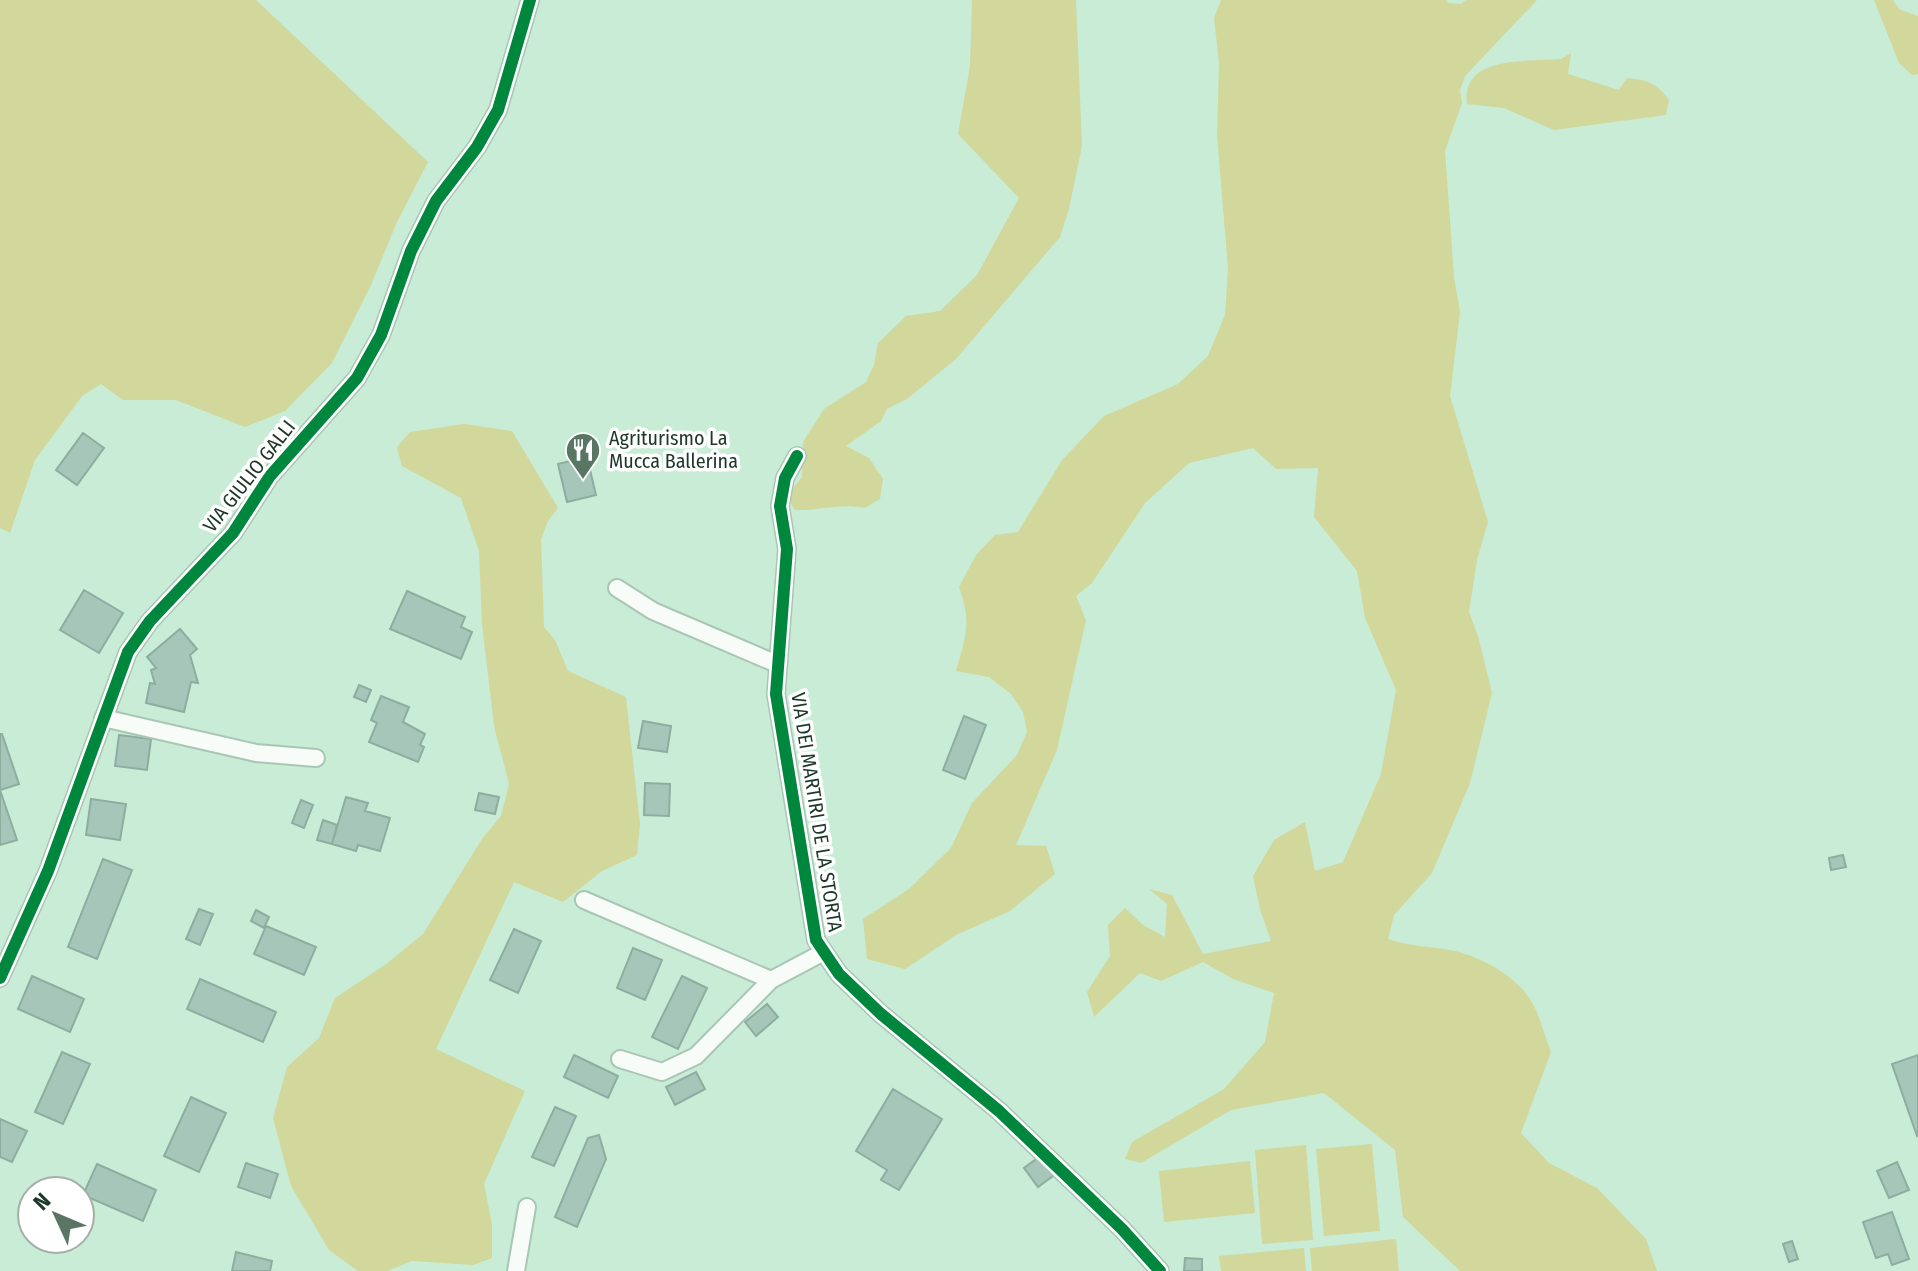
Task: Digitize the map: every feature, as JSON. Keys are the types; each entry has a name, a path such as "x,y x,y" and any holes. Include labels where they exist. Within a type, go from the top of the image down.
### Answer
{"street":[{"name":"VIA GIULIO GALLI","path":"0,978 48,871 122,665 142,630 233,533 270,476 357,378 381,335 411,251 436,201 477,147 498,110 530,0"},
{"name":"VIA DEI MARTIRI DE LA STORTA","path":"797,456 785,478 780,506 787,549 776,694 813,928 822,953 881,1014 999,1111 1122,1229 1160,1271"},
{"path":"617,588 653,611 777,664"},
{"path":"103,718 256,753 316,758"},
{"path":"584,900 771,980"},
{"path":"620,1059 662,1072 696,1056 771,980 822,953"},
{"path":"516,1271 527,1207"}],"green space":[{"path":"0,0 256,0 428,162 332,363 285,411 245,427 176,400 123,400 101,384 82,396 35,460 10,533 0,528"},
{"path":"972,0 1076,0 1082,146 1060,237 956,359 907,399 887,409 881,421 846,446 869,458 883,479 880,499 865,508 847,506 795,510 787,496 802,477 803,442 824,409 866,382 874,365 878,343 906,316 940,311 977,275 1019,198 958,134 970,66"},
{"path":"1221,0 1447,0 1448,3 1461,4 1466,0 1537,0 1465,76 1460,90 1462,103 1445,151 1454,277 1460,312 1450,396 1488,522 1477,560 1469,612 1492,693 1470,783 1432,873 1394,915 1388,939 1455,951 1478,959 1510,978 1528,996 1551,1052 1521,1133 1549,1163 1597,1188 1646,1239 1657,1271 1460,1271 1403,1217 1395,1150 1324,1093 1231,1110 1141,1163 1125,1159 1132,1142 1224,1089 1265,1042 1274,993 1233,979 1203,962 1161,981 1140,973 1094,1017 1087,992 1110,956 1108,925 1125,908 1143,925 1165,937 1167,904 1149,889 1172,895 1203,954 1271,941 1253,876 1274,840 1305,822 1315,871 1343,862 1381,774 1396,690 1365,618 1357,571 1314,517 1318,468 1276,469 1253,448 1189,463 1145,503 1092,583 1076,596 1086,620 1057,750 1016,845 1046,846 1055,874 1010,911 956,935 905,969 867,959 863,919 909,889 951,848 972,803 1017,755 1027,732 1023,712 1011,694 989,677 956,671 966,629 959,587 976,555 995,535 1018,532 1062,460 1104,416 1178,384 1208,356 1225,315 1228,268 1217,135 1219,63 1214,18"},
{"path":"1874,0 1893,0 1899,9 1918,16 1918,74 1912,75 1899,63"},
{"path":"1571,53 1568,74 1619,90 1627,78 1651,83 1669,100 1666,115 1554,130 1504,108 1467,104 1468,88 1474,77 1485,69 1499,64 1561,59"},
{"path":"464,424 512,431 558,508 548,521 541,539 544,627 555,640 568,671 626,697 640,824 637,855 602,871 563,902 514,882 436,1049 525,1091 484,1184 492,1224 492,1258 473,1265 412,1261 387,1271 358,1271 329,1250 291,1186 273,1118 287,1067 319,1038 335,998 385,965 423,934 482,839 501,816 509,784 494,726 482,624 479,551 461,498 402,466 397,447 410,432"},
{"path":"1372,1144 1380,1231 1324,1236 1316,1149"},
{"path":"1306,1145 1313,1240 1262,1244 1255,1150"},
{"path":"1250,1161 1255,1213 1164,1222 1159,1171"},
{"path":"1396,1239 1399,1271 1312,1271 1310,1248"},
{"path":"1304,1248 1306,1271 1221,1271 1219,1256"}],"building":[{"path":"83,433 104,448 77,485 56,470"},
{"path":"587,457 596,495 567,502 558,464"},
{"path":"84,590 123,613 99,653 60,630"},
{"path":"407,591 465,617 461,627 472,632 461,659 390,629"},
{"path":"180,629 197,649 190,655 198,683 191,682 184,712 146,703 150,683 155,684 151,670 156,668 147,657"},
{"path":"359,685 371,690 366,702 354,697"},
{"path":"381,696 409,707 403,722 425,734 418,762 369,742 377,723 371,720"},
{"path":"964,716 986,725 965,779 943,770"},
{"path":"643,721 671,726 667,752 638,748"},
{"path":"0,734 19,784 0,790"},
{"path":"119,735 151,739 147,770 115,766"},
{"path":"645,783 670,784 669,816 644,815"},
{"path":"0,790 17,840 0,845"},
{"path":"479,793 499,797 495,814 475,810"},
{"path":"346,797 368,803 365,811 390,818 380,851 358,845 356,851 332,844"},
{"path":"91,799 126,804 120,840 86,835"},
{"path":"301,800 313,805 304,828 292,823"},
{"path":"323,820 337,825 332,844 317,840"},
{"path":"1843,855 1846,867 1831,870 1829,858"},
{"path":"103,859 132,870 97,959 68,947"},
{"path":"199,909 213,914 200,945 186,939"},
{"path":"256,910 269,917 264,928 251,921"},
{"path":"266,926 316,947 304,975 254,954"},
{"path":"514,929 541,941 518,993 490,980"},
{"path":"633,948 662,960 645,1000 617,988"},
{"path":"32,976 84,999 70,1032 18,1009"},
{"path":"682,976 707,988 678,1049 652,1037"},
{"path":"200,979 276,1012 263,1042 187,1009"},
{"path":"767,1004 778,1017 756,1036 745,1022"},
{"path":"62,1052 90,1064 63,1124 35,1112"},
{"path":"574,1055 618,1076 608,1098 564,1077"},
{"path":"1918,1055 1918,1135 1917,1136 1892,1064"},
{"path":"696,1072 705,1089 675,1105 666,1087"},
{"path":"893,1089 942,1119 899,1190 881,1180 887,1170 856,1151"},
{"path":"191,1097 226,1113 199,1172 164,1156"},
{"path":"555,1107 576,1116 554,1166 532,1157"},
{"path":"0,1119 27,1131 12,1162 0,1157"},
{"path":"599,1135 606,1159 577,1227 555,1217 588,1138"},
{"path":"1039,1157 1053,1176 1038,1187 1024,1168"},
{"path":"1897,1162 1909,1190 1889,1198 1877,1171"},
{"path":"246,1163 278,1174 270,1198 238,1187"},
{"path":"97,1164 156,1190 143,1221 96,1201 96,1175 92,1175"},
{"path":"1892,1212 1909,1259 1892,1265 1888,1254 1876,1258 1863,1222"},
{"path":"1792,1241 1798,1259 1789,1262 1783,1244"},
{"path":"236,1252 272,1261 270,1271 232,1271"},
{"path":"1185,1258 1202,1259 1202,1271 1184,1271"}],"cycle path":[{"path":"0,978 48,871 128,652 150,621 233,533 270,476 357,378 381,335 411,251 436,201 477,147 498,110 530,0"},
{"path":"797,456 785,478 780,506 787,549 776,694 816,940 839,974 881,1014 999,1111 1122,1229 1160,1271"}],"place":[{"name":"Agriturismo La Mucca Ballerina","path":"583,481"}]}
